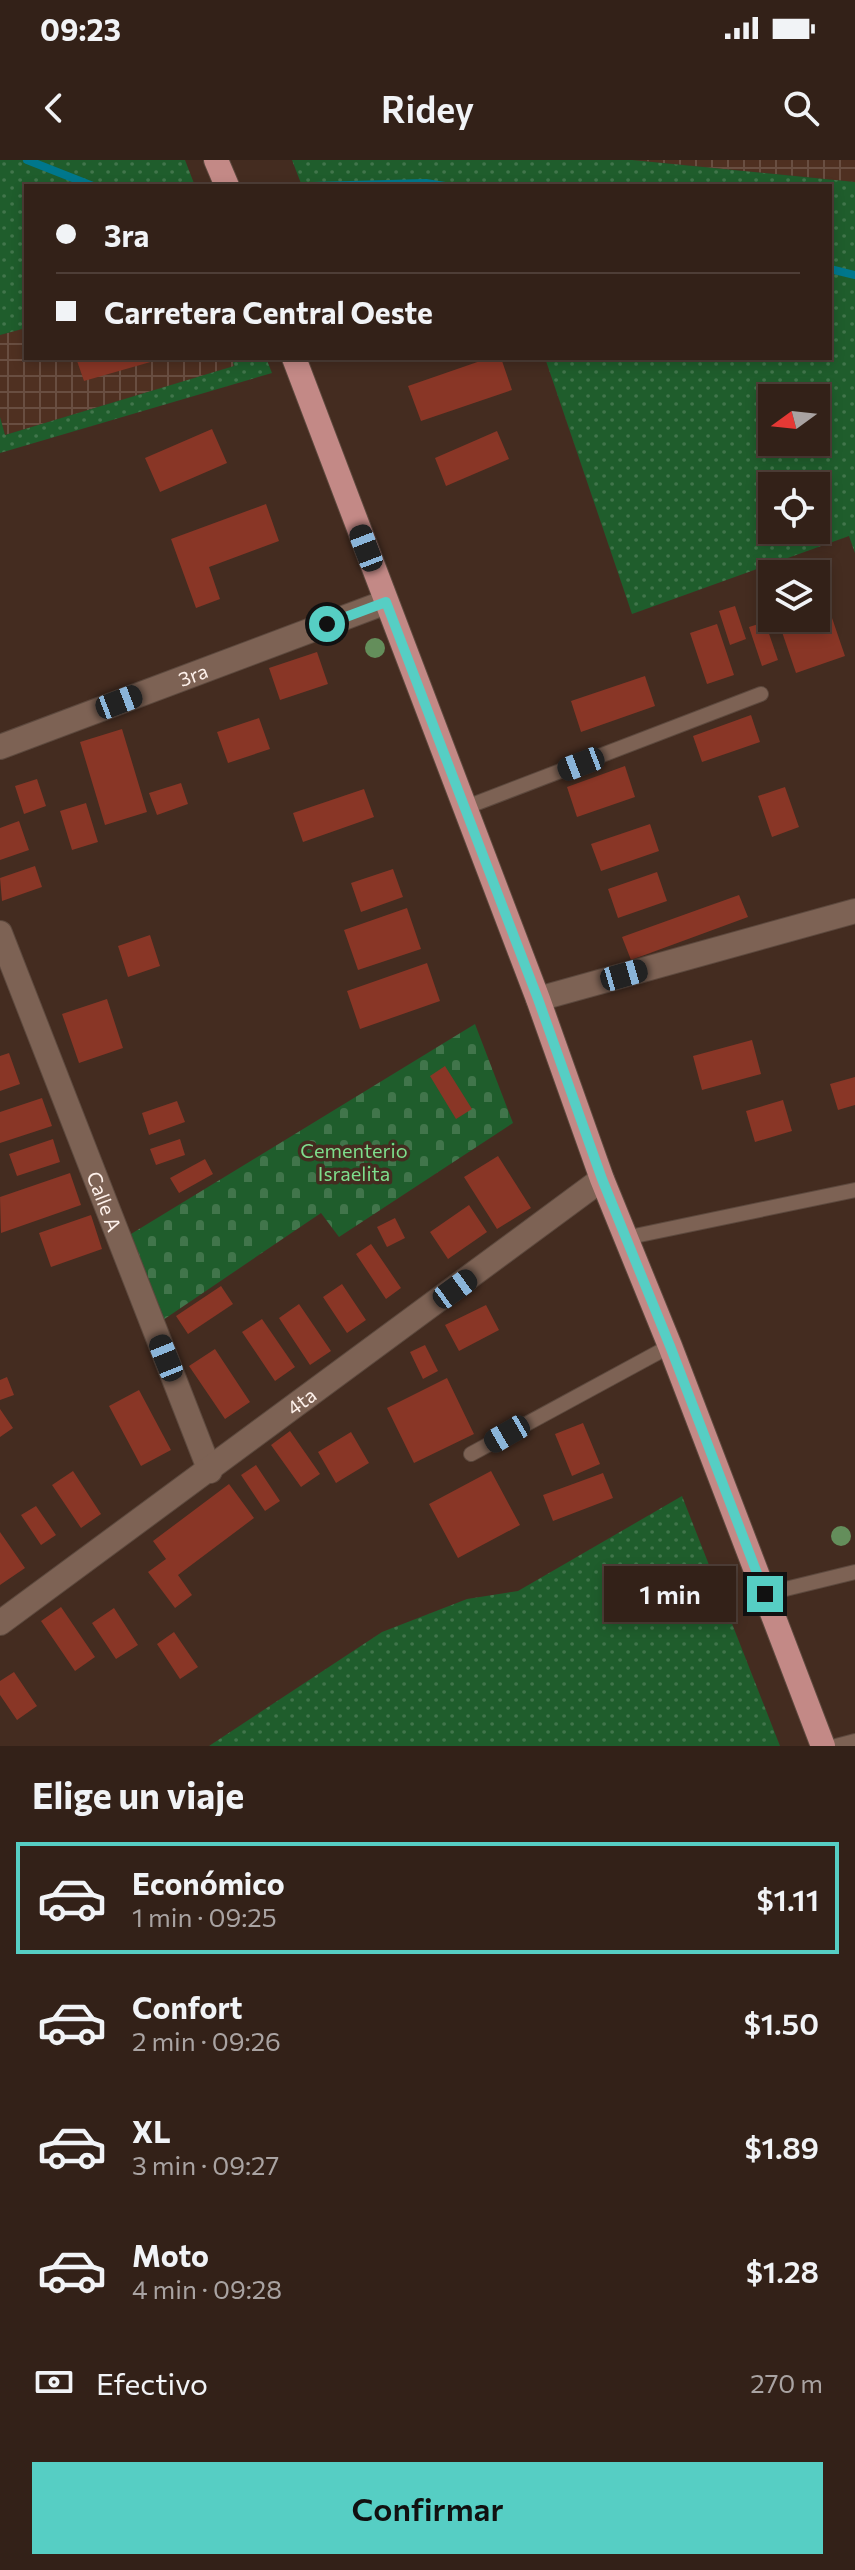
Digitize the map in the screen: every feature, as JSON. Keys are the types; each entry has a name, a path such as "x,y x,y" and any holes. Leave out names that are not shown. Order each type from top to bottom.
{"main road":[{"path":"295,360 538,999 602,1179 670,1346 823,1746"}],"street":[{"name":"3ra","path":"0,747 386,602"},
{"path":"538,999 855,911"},
{"name":"Calle A","path":"0,933 210,1471"},
{"name":"4ta","path":"0,1623 602,1179"}],"lane":[{"path":"464,808 761,694"},
{"path":"625,1238 855,1190"},
{"path":"471,1454 670,1346"},
{"path":"765,1594 855,1572"},
{"path":"836,1746 855,1741"}],"shaded area":[{"path":"632,160 855,160 855,182"},
{"path":"24,329 24,360 233,360 235,366 5,435 0,417 0,335"}],"green space":[{"path":"0,160 185,160 194,184 24,184 24,329 0,335"},
{"path":"292,160 632,160 855,182 855,553 849,536 830,543 830,472 758,472 758,544 827,544 782,560 758,560 758,569 632,614 546,360 832,360 832,184 301,184"},
{"path":"232,360 267,360 272,373 0,453 0,417 5,435 234,366"},
{"name":"Cementerio Israelita","path":"475,1024 513,1123 339,1237 321,1213 163,1320 126,1237"},
{"path":"682,1496 780,1746 209,1746 382,1632 467,1599 518,1591"}],"building":[{"path":"77,360 158,360 84,381"},
{"path":"483,360 502,360 512,390 421,421 408,386"},
{"path":"212,429 227,463 160,492 145,458"},
{"path":"497,431 509,459 446,486 435,458"},
{"path":"266,504 279,541 209,567 220,599 196,608 171,539"},
{"path":"735,606 746,639 730,645 719,611"},
{"path":"830,615 845,656 796,673 782,632 830,632"},
{"path":"717,624 734,675 707,684 690,633"},
{"path":"758,624 758,632 768,632 778,660 762,666 749,627"},
{"path":"317,652 328,684 280,700 269,668"},
{"path":"645,676 655,706 581,732 571,701"},
{"path":"751,715 760,742 702,762 693,736"},
{"path":"259,718 270,749 228,763 217,732"},
{"path":"122,729 147,812 105,825 80,742"},
{"path":"625,766 635,797 577,817 567,787"},
{"path":"37,779 46,806 24,814 15,786"},
{"path":"181,783 188,804 157,815 149,793"},
{"path":"785,787 799,827 772,837 758,796"},
{"path":"364,789 374,817 303,842 293,813"},
{"path":"86,803 98,842 72,850 60,811"},
{"path":"19,821 29,850 0,860 0,828"},
{"path":"650,824 659,851 601,871 591,844"},
{"path":"35,866 42,887 2,901 0,878"},
{"path":"393,869 403,897 361,912 351,883"},
{"path":"657,872 667,901 618,918 608,889"},
{"path":"739,895 748,917 631,960 622,937"},
{"path":"407,908 421,949 358,970 344,930"},
{"path":"150,935 160,966 128,977 118,946"},
{"path":"427,963 440,1001 360,1029 347,991"},
{"path":"107,999 123,1048 79,1063 62,1014"},
{"path":"752,1040 761,1074 702,1090 693,1056"},
{"path":"9,1053 20,1084 0,1091 0,1056"},
{"path":"445,1066 472,1109 456,1119 430,1076"},
{"path":"855,1077 855,1105 838,1110 830,1084"},
{"path":"42,1098 52,1126 0,1143 0,1112"},
{"path":"783,1100 792,1131 755,1142 746,1111"},
{"path":"177,1101 185,1122 149,1135 142,1113"},
{"path":"53,1139 60,1162 17,1176 9,1154"},
{"path":"180,1139 185,1155 156,1165 150,1149"},
{"path":"498,1156 531,1208 497,1229 464,1177"},
{"path":"205,1159 213,1174 179,1193 170,1178"},
{"path":"70,1173 81,1205 1,1233 0,1197"},
{"path":"469,1205 487,1232 448,1259 430,1232"},
{"path":"91,1215 102,1249 51,1267 39,1233"},
{"path":"395,1218 405,1238 387,1247 377,1227"},
{"path":"371,1244 401,1288 386,1299 356,1254"},
{"path":"342,1284 366,1320 347,1333 323,1297"},
{"path":"221,1286 233,1304 188,1334 176,1316"},
{"path":"299,1304 331,1351 310,1365 279,1318"},
{"path":"486,1305 499,1330 459,1351 445,1325"},
{"path":"262,1319 295,1367 275,1381 242,1332"},
{"path":"425,1345 438,1371 423,1379 410,1352"},
{"path":"215,1349 250,1402 225,1419 189,1366"},
{"path":"7,1377 14,1395 0,1400 0,1380"},
{"path":"447,1378 474,1434 414,1463 387,1408"},
{"path":"139,1390 171,1450 141,1466 109,1406"},
{"path":"0,1409 13,1428 0,1437"},
{"path":"583,1423 600,1464 572,1476 555,1434"},
{"path":"290,1431 320,1474 301,1487 271,1445"},
{"path":"351,1432 369,1463 336,1483 318,1452"},
{"path":"256,1465 280,1501 265,1511 241,1475"},
{"path":"73,1471 101,1514 81,1528 52,1485"},
{"path":"491,1471 520,1525 458,1558 429,1504"},
{"path":"603,1473 613,1498 553,1521 543,1495"},
{"path":"229,1484 254,1518 178,1575 192,1595 175,1608 148,1572 166,1559 153,1541"},
{"path":"36,1506 56,1535 41,1545 21,1515"},
{"path":"0,1532 25,1568 0,1585"},
{"path":"61,1607 95,1657 75,1671 41,1621"},
{"path":"114,1608 138,1645 116,1659 92,1623"},
{"path":"174,1632 198,1667 180,1679 157,1644"},
{"path":"14,1672 37,1706 17,1720 0,1695 0,1681"}],"waterway":[{"path":"27,160 88,184"},
{"path":"388,184 432,184"},
{"path":"832,269 855,275"}],"route":[{"path":"327,624 386,602 538,999 602,1179 765,1594"}]}
